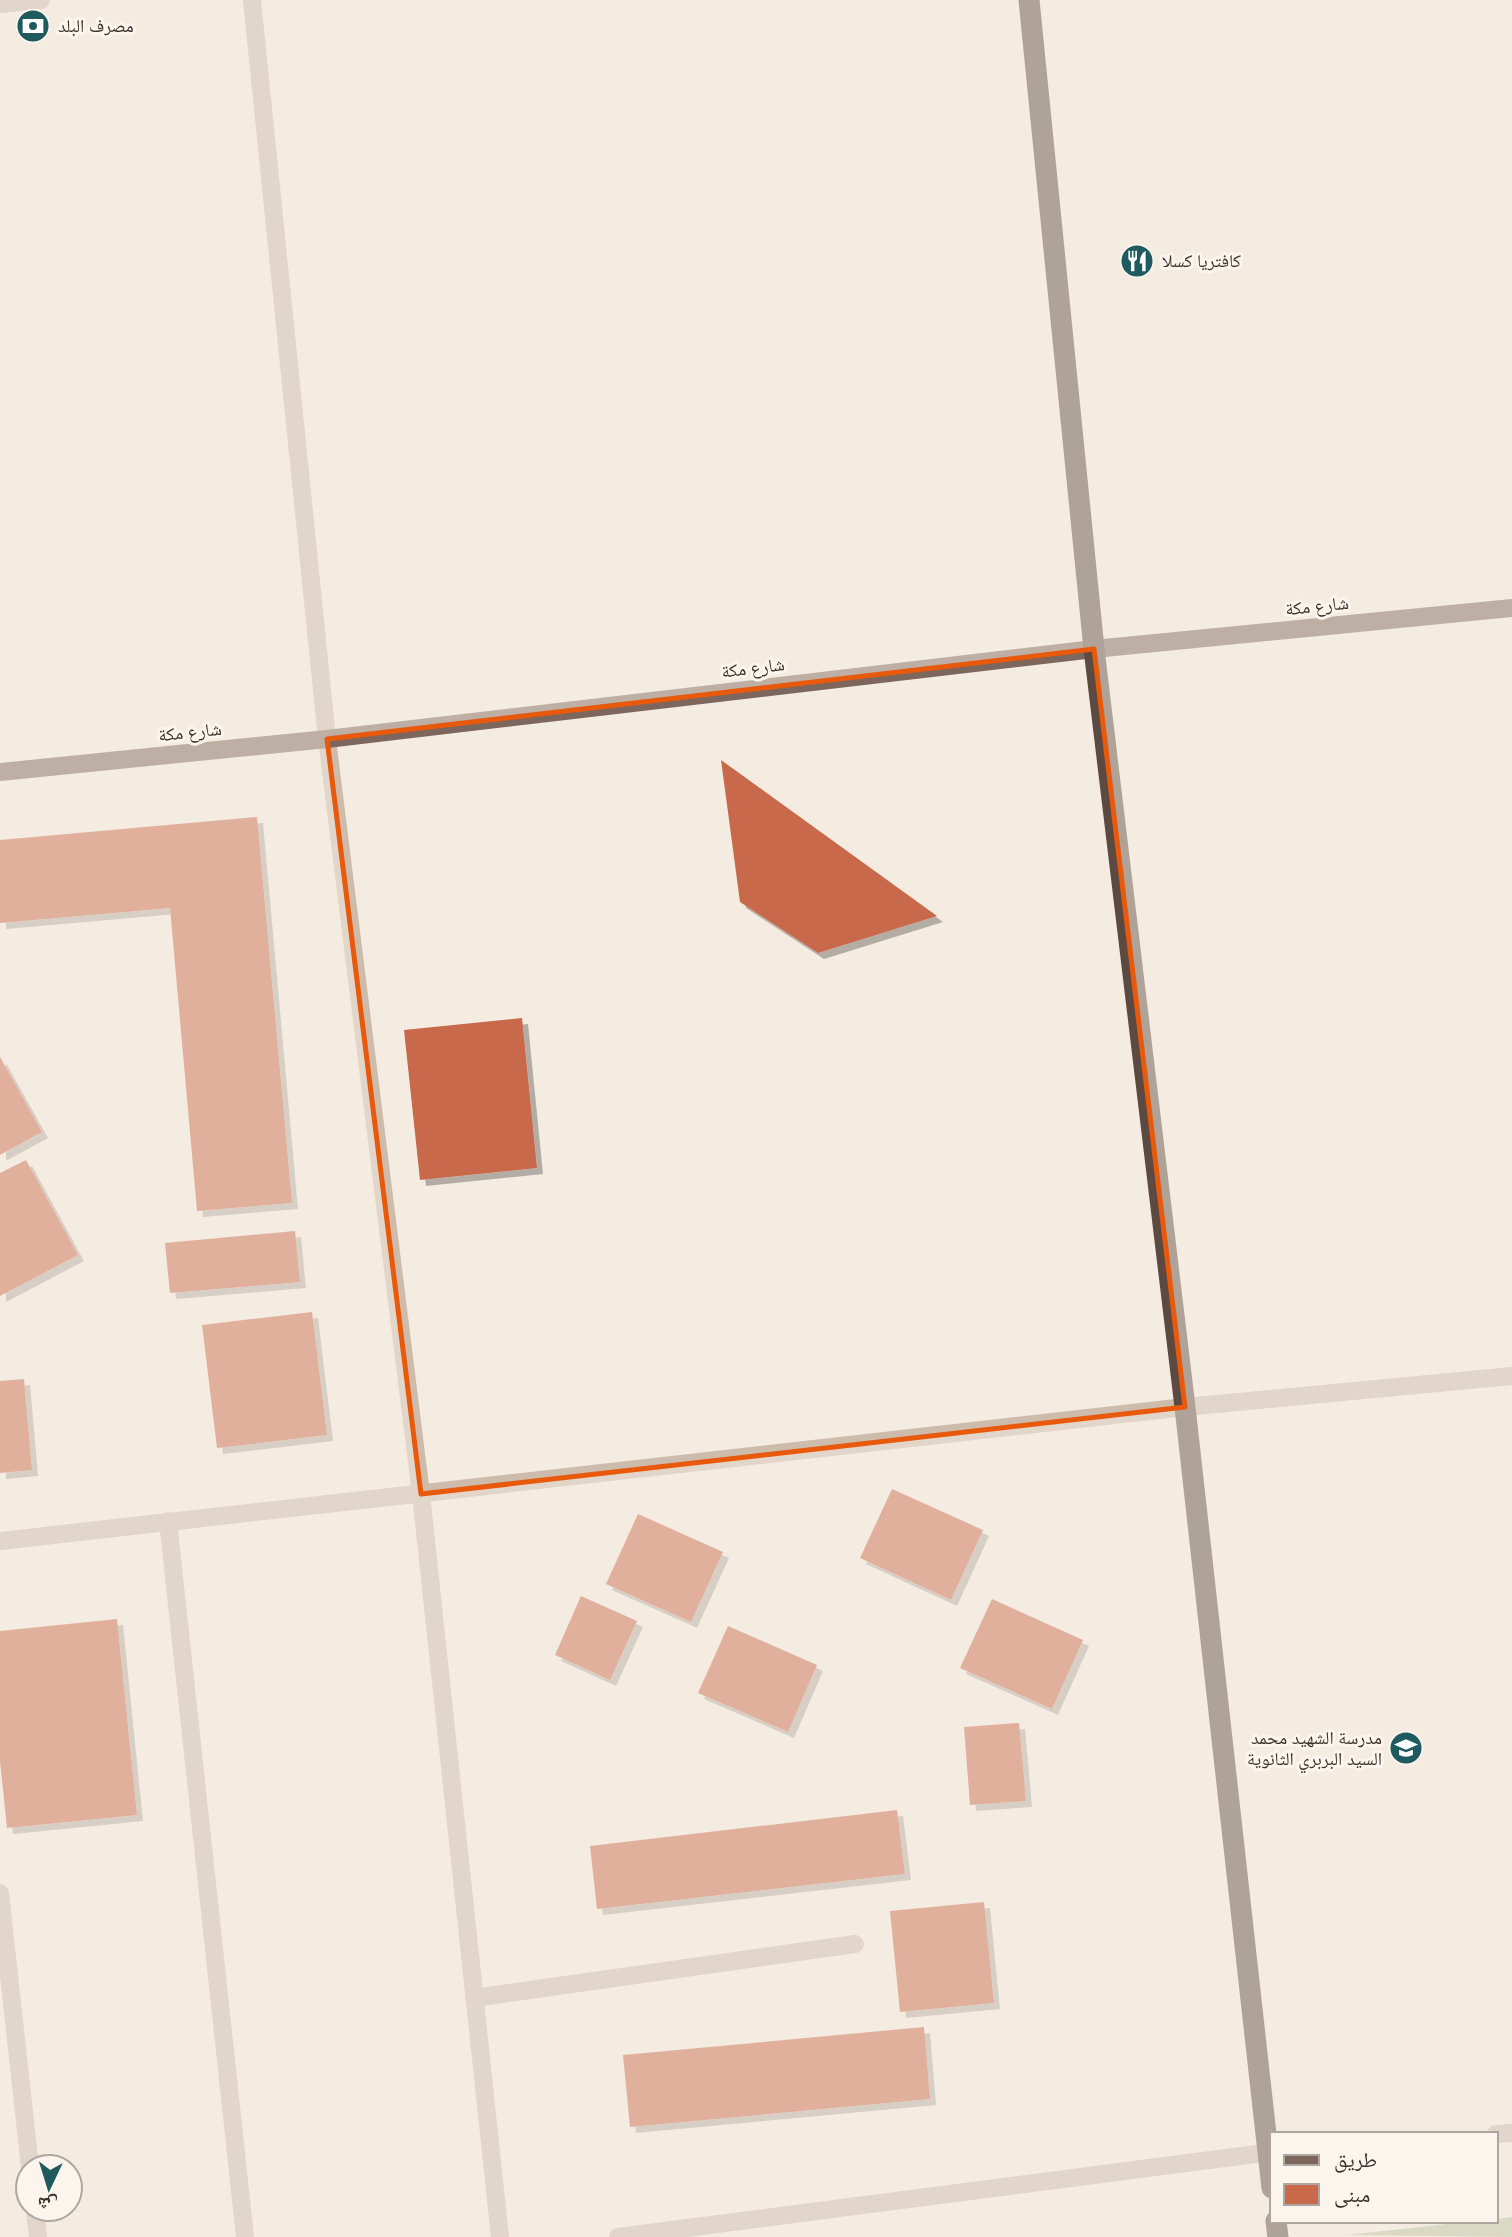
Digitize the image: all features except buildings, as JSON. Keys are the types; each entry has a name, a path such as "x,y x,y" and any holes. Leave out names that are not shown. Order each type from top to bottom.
{"highway":[{"path":"1029,0 1094,649 1185,1407 1270,2152"}],"main road":[{"name":"شارع مكة","path":"0,772 327,739 1094,649 1512,608"}],"street":[{"path":"0,4 41,0"},
{"path":"252,0 327,739 421,1494 500,2237"},
{"path":"0,1541 1185,1407 1512,1376"},
{"path":"168,1521 245,2237"},
{"path":"0,1893 28,2153"},
{"path":"474,1997 855,1944"},
{"path":"618,2237 1270,2152"}],"highlighted area":[{"path":"1094,649 1185,1407 421,1494 327,739"}],"green space":[{"path":"1512,2217 1512,2237 1347,2235 1456,2223 1498,2223 1498,2219"}],"place":[{"name":"مصرف البلد","path":"33,26"},
{"name":"كافتريا كسلا","path":"1137,261"},
{"name":"مدرسة الشهيد محمد السيد البربري الثانوية","path":"1406,1748"}]}
